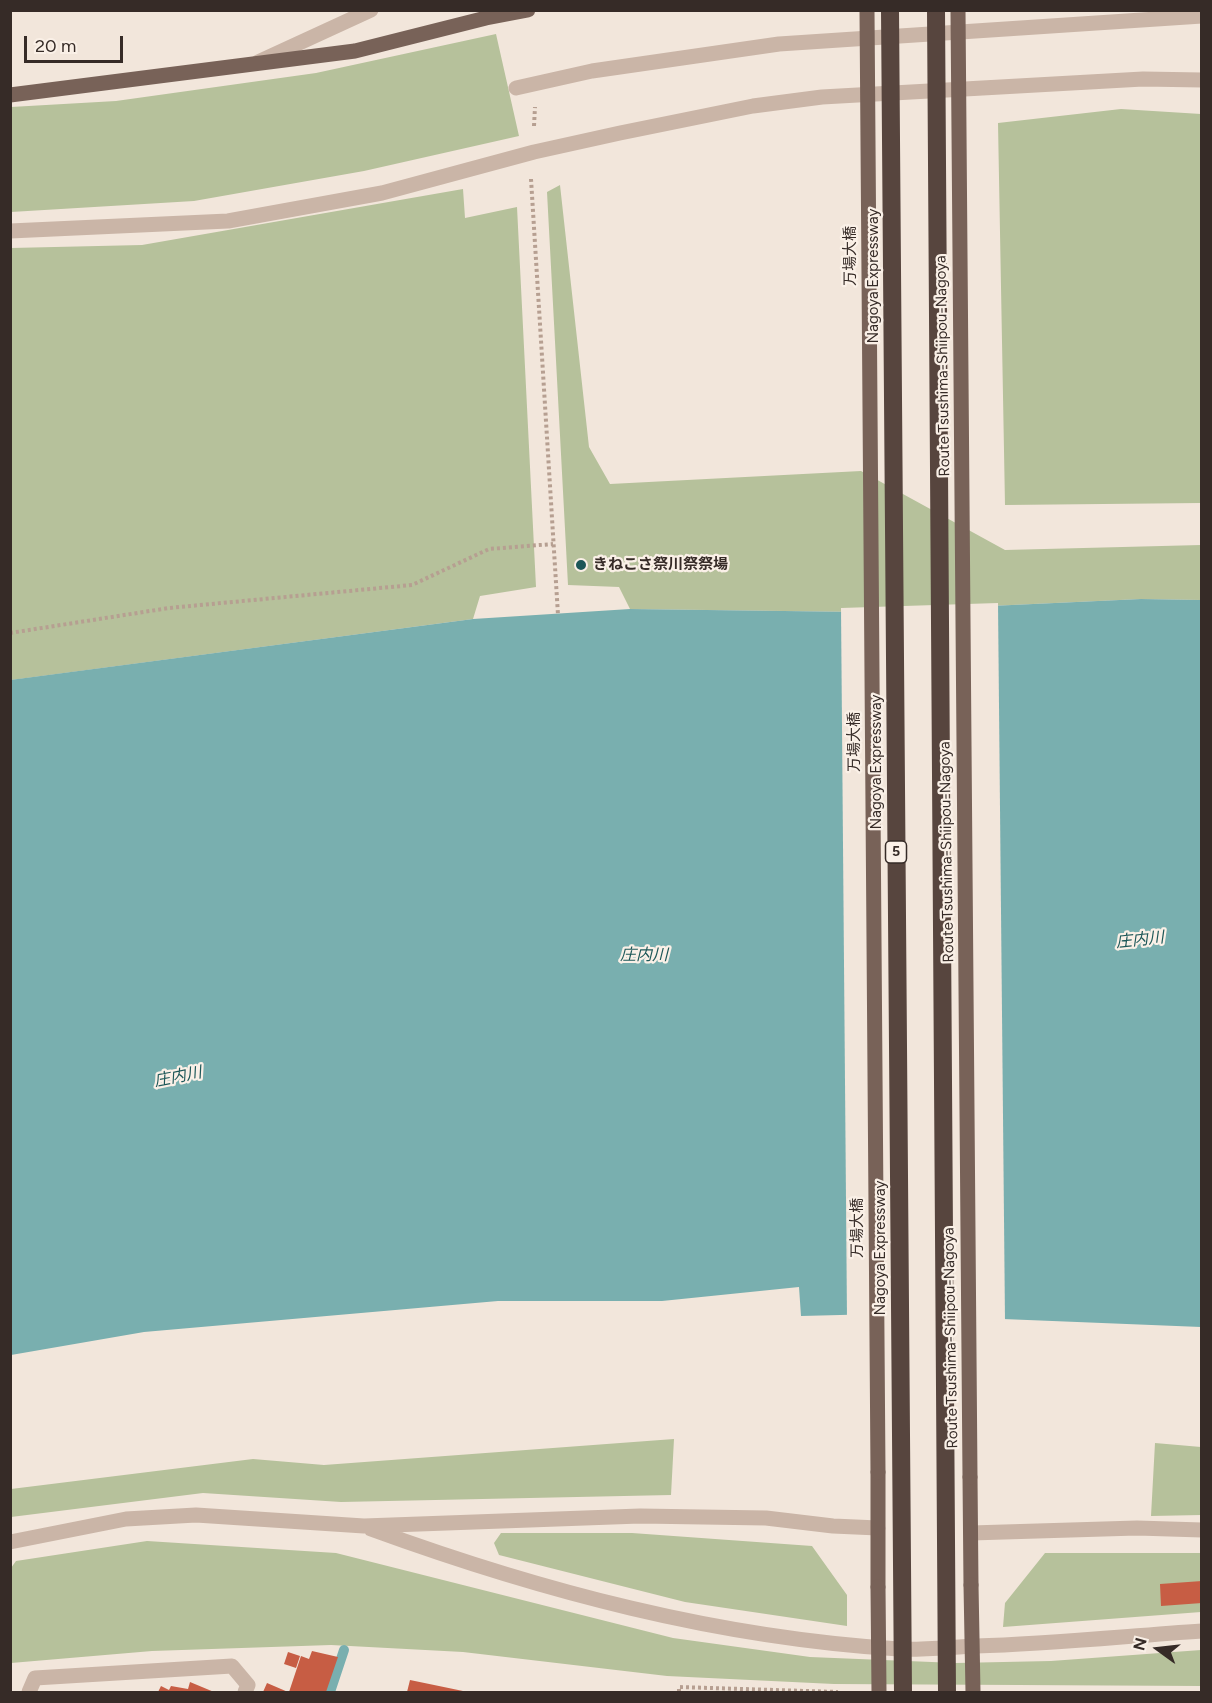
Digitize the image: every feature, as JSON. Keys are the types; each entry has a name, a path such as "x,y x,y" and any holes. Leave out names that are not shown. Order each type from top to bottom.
{"highway":[{"name":"Nagoya Expressway","path":"890,10 903,1692"},
{"path":"936,10 947,1692"}],"main road":[{"path":"10,95 355,51 486,18 528,10"},
{"name":"万場大橋","path":"867,10 878,1528"},
{"name":"Route Tsushima-Shiipou-Nagoya","path":"958,10 973,1692"},
{"path":"878,1528 879,1692"}],"street":[{"path":"250,65 371,10"},
{"path":"516,88 592,71 779,44 1202,16"},
{"path":"10,231 228,220 382,193 534,153 753,106 822,97 1143,79 1202,80"},
{"path":"10,1542 126,1519 196,1515 363,1526 640,1516 766,1518 833,1526 878,1528"},
{"path":"363,1526 470,1565 611,1604 712,1626 788,1636 900,1649 1042,1644 1202,1631"},
{"path":"971,1533 1137,1528 1202,1530"},
{"path":"29,1692 35,1678 232,1666 248,1685 245,1692"}],"path":[{"path":"536,83 534,153 531,172 558,615"},
{"path":"10,633 169,608 412,585 489,549 553,544"},
{"path":"679,1692 679,1687 838,1692"}],"green space":[{"path":"496,34 519,136 364,171 194,201 11,212 11,107 116,101 316,73"},
{"path":"1121,109 1201,114 1201,503 1005,505 998,123"},
{"path":"560,185 589,447 610,484 861,471 1005,550 1201,545 1201,600 1141,599 861,612 630,609 619,587 568,585 547,192"},
{"path":"463,189 465,218 517,207 536,587 480,596 473,619 11,680 11,248 142,245"},
{"path":"674,1439 671,1495 341,1502 203,1493 11,1517 11,1489 253,1459 324,1465"},
{"path":"1155,1443 1201,1447 1201,1515 1151,1516"},
{"path":"501,1533 632,1533 812,1546 847,1595 847,1626 685,1602 499,1555 494,1543"},
{"path":"147,1541 336,1553 673,1638 810,1657 956,1663 1051,1661 1201,1650 1202,1686 834,1684 667,1676 463,1652 331,1645 152,1651 11,1663 11,1568 16,1561"},
{"path":"1045,1553 1201,1553 1201,1612 1003,1627 1005,1603"}],"water":[{"name":"庄内川","path":"1141,599 1201,600 1201,1327 879,1314 801,1316 799,1287 662,1301 498,1301 144,1332 11,1355 10,680 473,619 630,609 861,612"}],"pier":[{"path":"998,603 1005,1322 847,1318 841,608"}],"building":[{"path":"1202,1581 1202,1603 1161,1606 1160,1584"},
{"path":"312,1651 338,1657 326,1692 289,1692 301,1656 309,1659"},
{"path":"288,1652 300,1656 296,1668 284,1664"},
{"path":"410,1680 463,1691 463,1692 407,1692"},
{"path":"190,1682 214,1692 158,1692 161,1686 169,1690 171,1686 188,1689"},
{"path":"267,1683 288,1692 263,1692"}],"waterway":[{"path":"330,1692 344,1650"}],"place":[{"name":"きねこさ祭川祭祭場","path":"581,565"}]}
